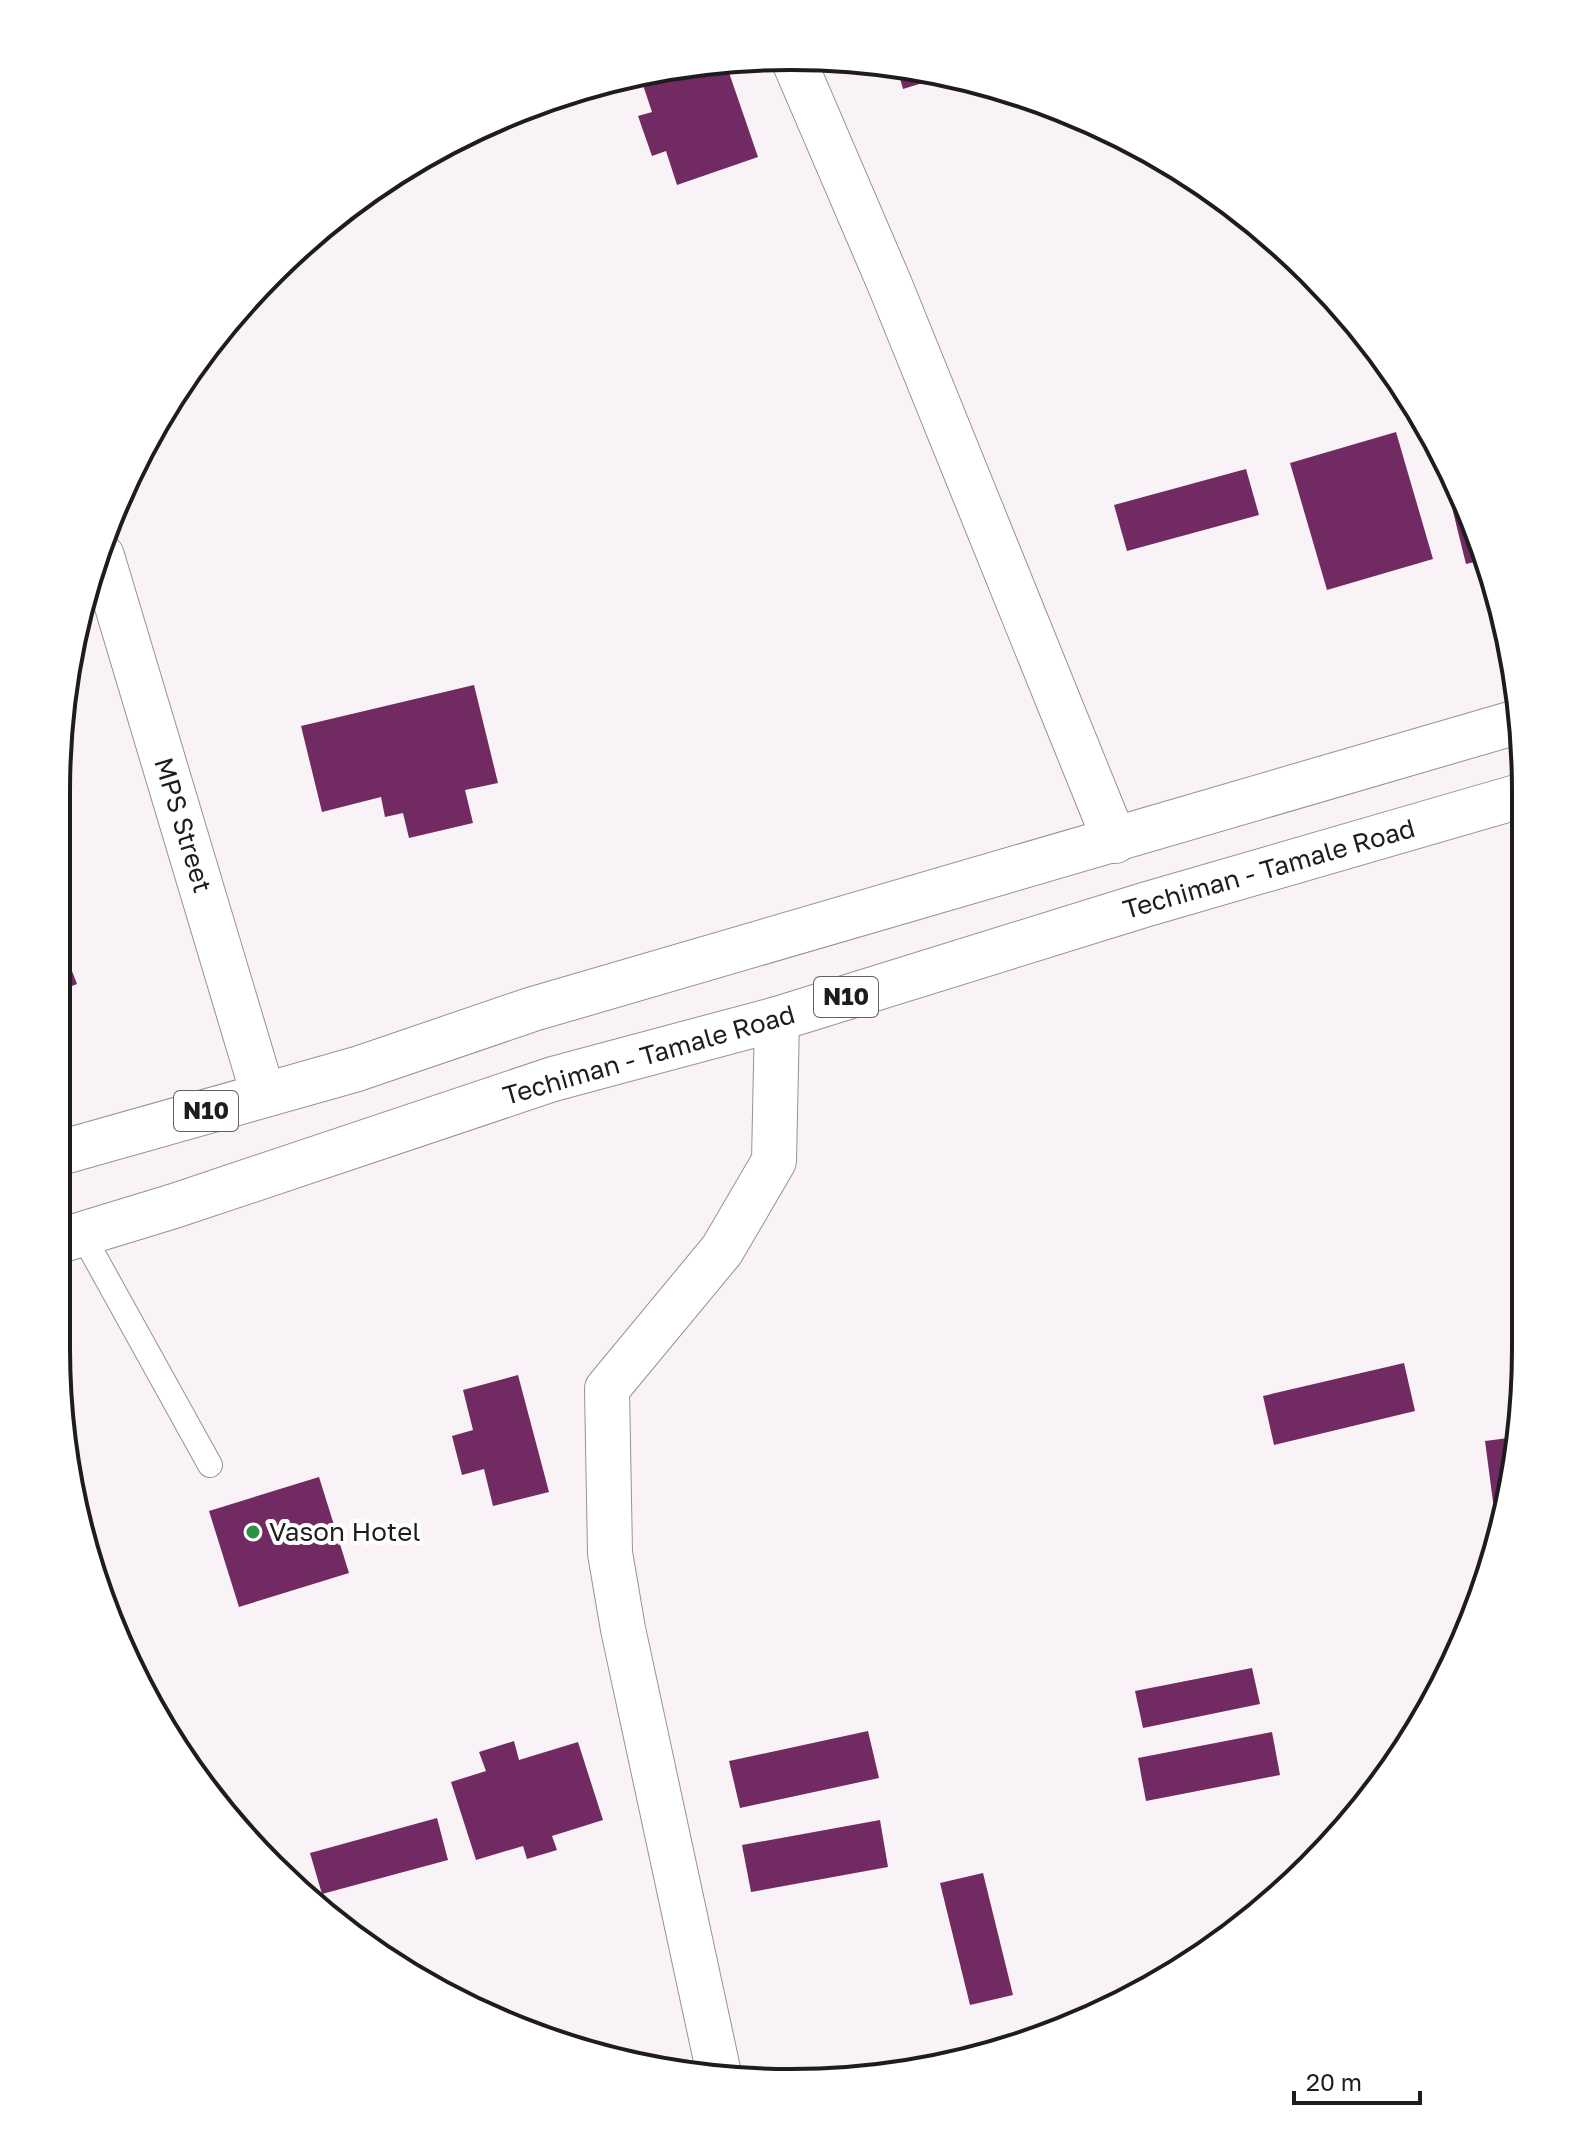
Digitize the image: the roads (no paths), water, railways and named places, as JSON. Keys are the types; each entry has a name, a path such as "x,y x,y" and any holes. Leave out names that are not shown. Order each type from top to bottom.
{"main road":[{"path":"798,70 890,285 1115,841"},
{"name":"MPS Street","path":"105,568 263,1094"},
{"name":"N10","path":"70,1150 357,1069 533,1009 1508,724"},
{"name":"Techiman - Tamale Road","path":"70,1238 553,1079 777,1019 1144,905 1512,798"},
{"path":"717,2065 623,1629 610,1553 607,1389 722,1250 774,1161 777,1019"}],"lane":[{"path":"70,1240 210,1465"}],"place":[{"name":"Vason Hotel","path":"253,1532"}]}
